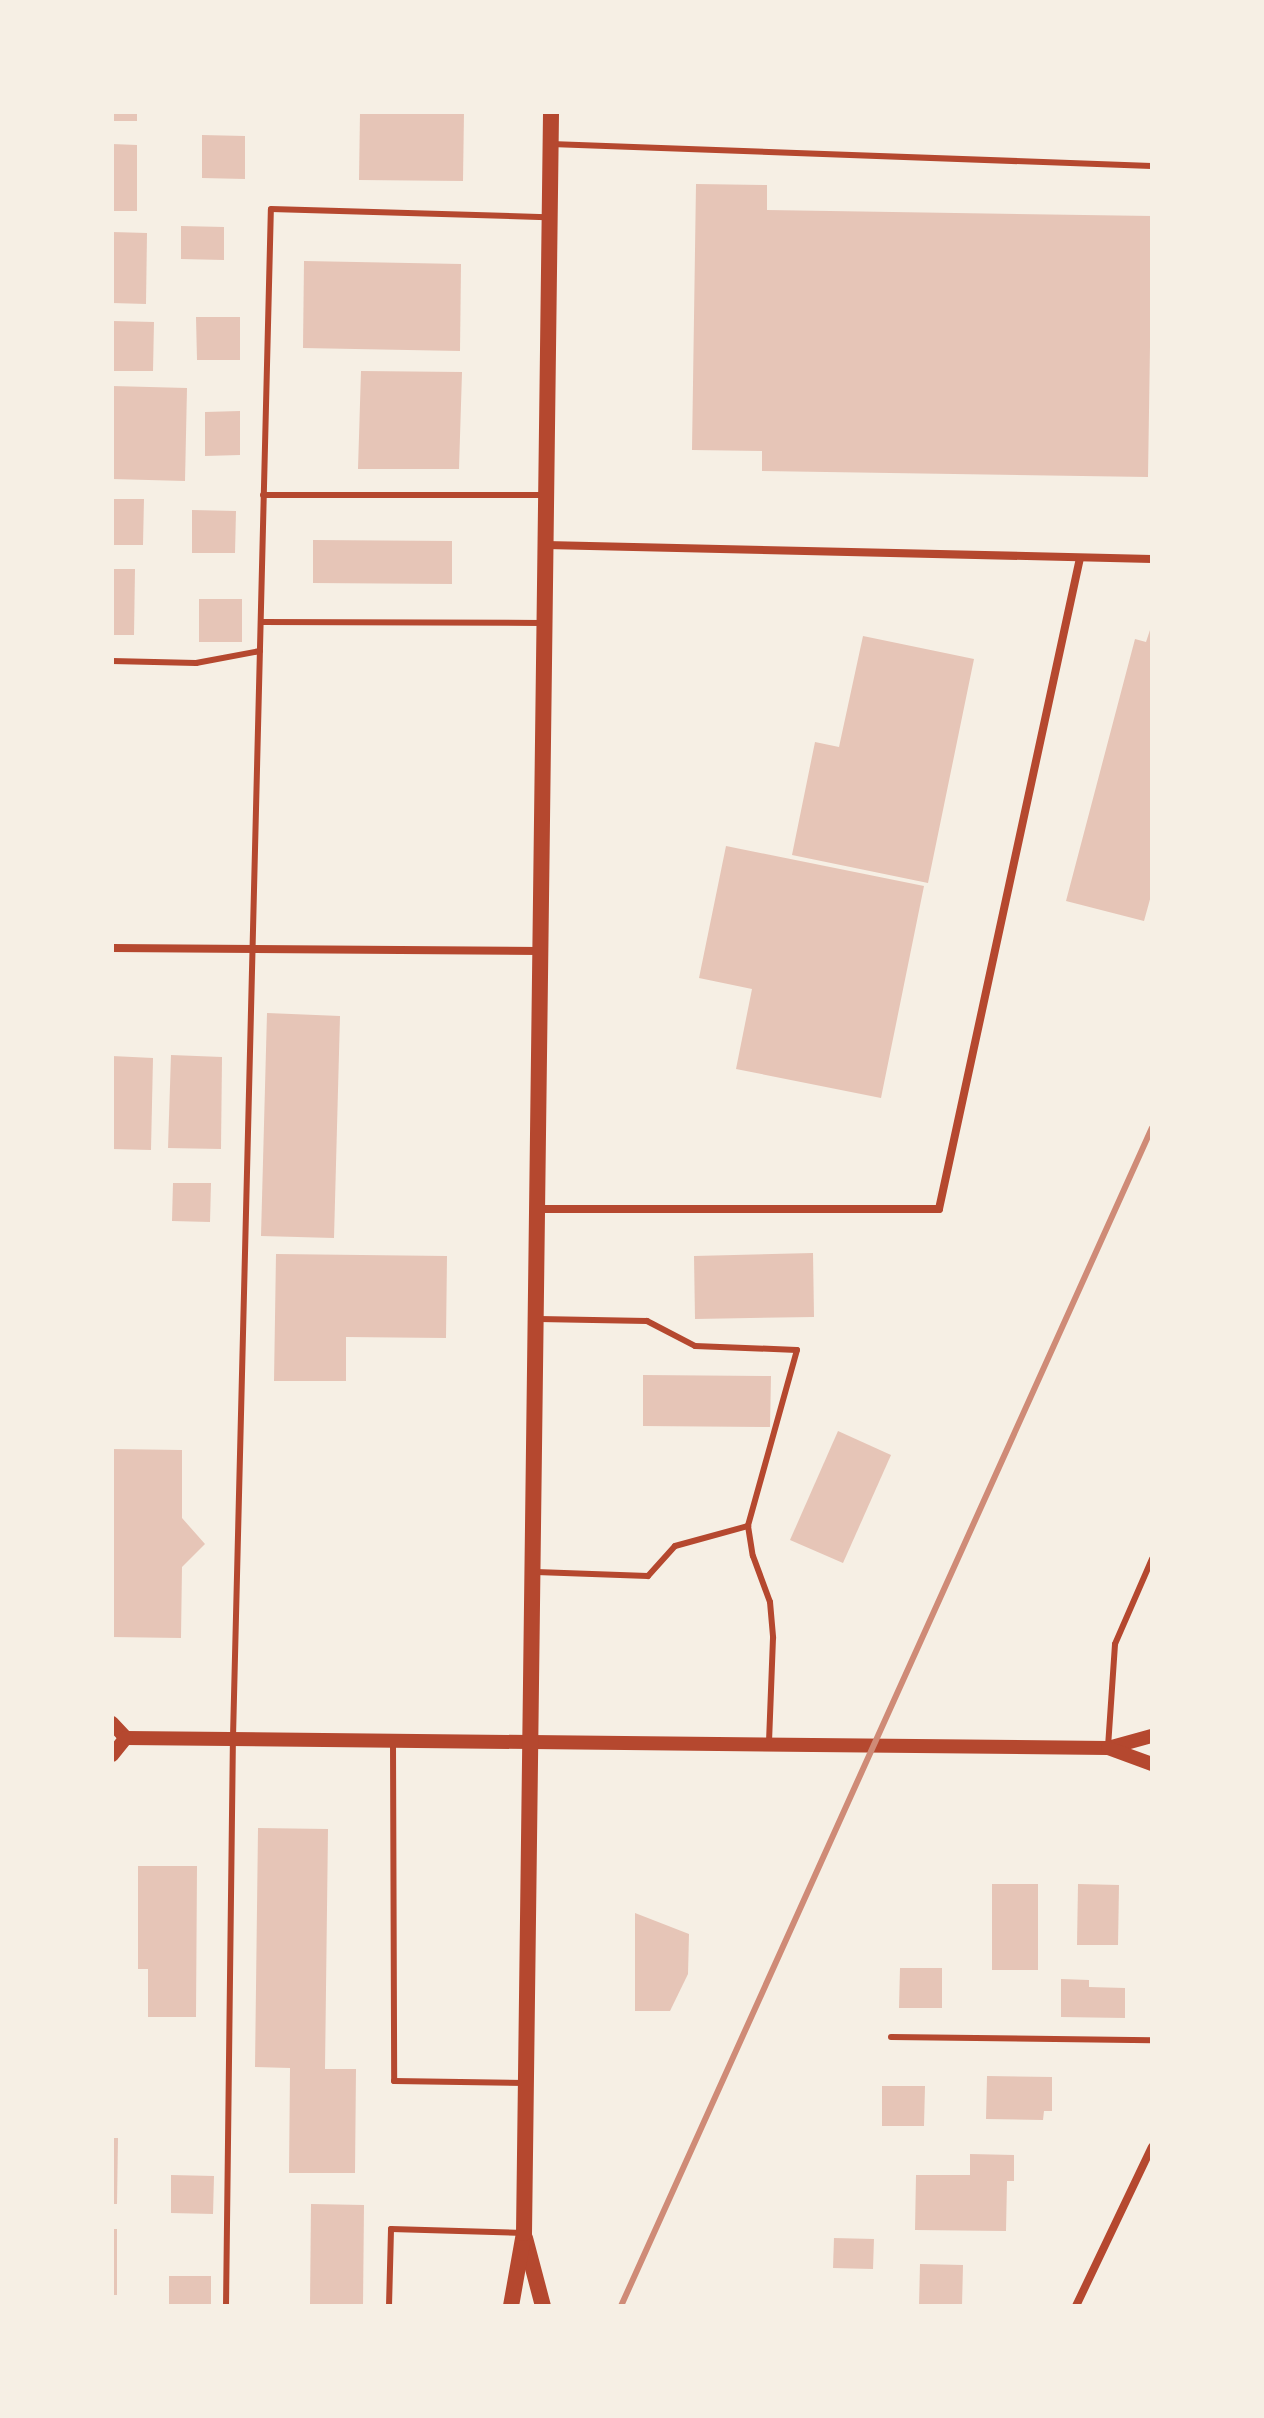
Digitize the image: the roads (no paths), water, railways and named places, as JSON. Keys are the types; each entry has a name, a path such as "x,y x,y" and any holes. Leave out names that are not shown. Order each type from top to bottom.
{"main road":[{"path":"511,2306 524,2233 551,112"},
{"path":"524,2233 543,2306"}],"street":[{"path":"546,545 1152,559"},
{"path":"537,1209 939,1209 1080,558"},
{"path":"112,948 540,951"},
{"path":"112,1723 126,1738 1108,1748 1152,1736"},
{"path":"112,1755 126,1738"},
{"path":"1108,1748 1152,1764"},
{"path":"1076,2306 1152,2147"}],"lane":[{"path":"551,144 1152,166"},
{"path":"226,2306 233,1737 271,209 550,217"},
{"path":"263,495 546,495"},
{"path":"262,622 545,623"},
{"path":"112,661 196,663 260,651"},
{"path":"535,1319 647,1321 695,1346 797,1350 748,1526 753,1556 770,1602 773,1638 769,1744"},
{"path":"532,1571 648,1576 675,1546 748,1526"},
{"path":"1108,1748 1115,1644 1152,1559"},
{"path":"393,1739 394,2081 526,2083"},
{"path":"891,2037 1152,2040"},
{"path":"389,2306 391,2229 524,2233"}],"railway":[{"path":"621,2306 1152,1128"}]}
